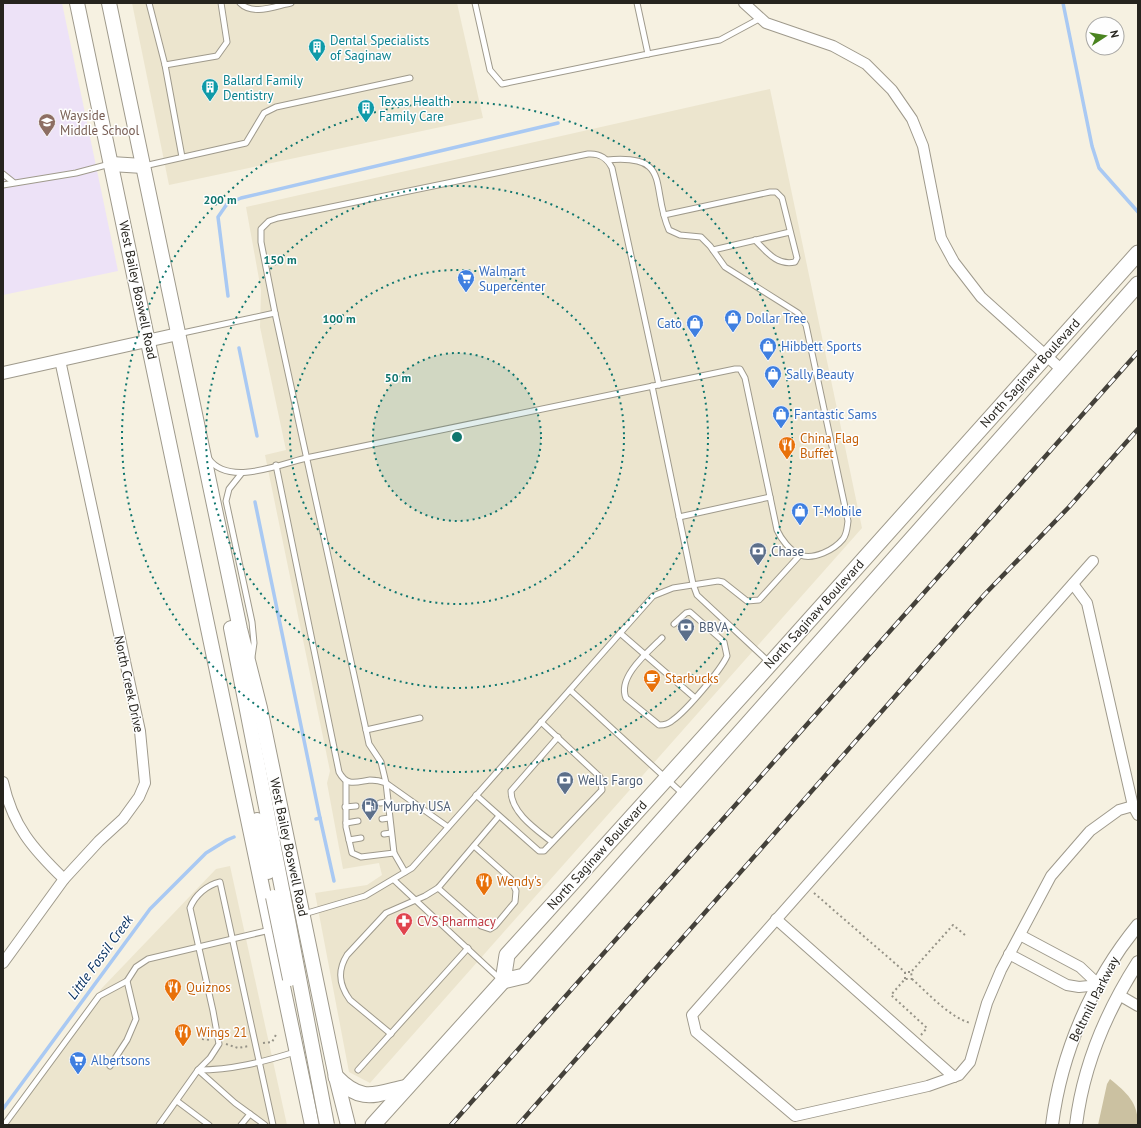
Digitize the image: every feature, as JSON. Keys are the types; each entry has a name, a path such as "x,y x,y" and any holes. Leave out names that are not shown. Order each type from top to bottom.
{"main road":[{"name":"West Bailey Boswell Road","path":"77,3 312,1125"},
{"name":"West Bailey Boswell Road","path":"109,3 201,448 240,629 260,708 336,1077 348,1125"},
{"path":"111,164 143,166"},
{"name":"North Saginaw Boulevard","path":"1138,252 771,663 507,955 503,981 524,976 1138,284"},
{"name":"West Bailey Boswell Road","path":"227,570 229,622 319,1125"},
{"name":"West Bailey Boswell Road","path":"198,577 215,625 278,896 327,1125"},
{"path":"373,1125 503,981"},
{"path":"308,1104 336,1077 348,1090 364,1095 407,1087"}],"street":[{"path":"744,3 759,19 766,23 833,46 866,64 892,90 912,119 923,146 942,238 954,262 981,297 1062,370"},
{"path":"3,373 178,334"},
{"name":"North Creek Drive","path":"3,962 64,879 99,841 123,819 139,797 145,783 140,731 60,360"},
{"path":"1093,561 692,1015 696,1032 795,1116 928,1086 959,1076 970,1062 980,1026 998,977 1051,876 1090,831 1119,810 1133,806"},
{"path":"1073,584 1087,603 1133,806 1138,815"},
{"path":"3,782 6,795 19,827 36,852 64,879"},
{"path":"776,919 954,1077"},
{"name":"Beltmill Parkway","path":"1052,1125 1057,1094 1071,1045 1115,955 1138,925"},
{"path":"1020,935 1080,966 1099,985 1138,1006"},
{"path":"1009,954 1067,985 1079,987 1099,985"},
{"name":"Beltmill Parkway","path":"1076,1125 1081,1093 1093,1052 1105,1021 1138,962"}],"lane":[{"path":"149,3 165,65 182,157"},
{"path":"165,65 217,56 228,42 221,3"},
{"path":"240,3 245,8 255,10 291,3"},
{"path":"475,3 490,70 502,84 720,40 759,19"},
{"path":"637,3 648,54"},
{"path":"143,166 246,143 264,114 276,107 410,78"},
{"path":"406,872 394,853 386,783 381,762 369,744 275,313 261,242 261,229 269,221 588,154 600,154 607,160 612,168 659,385"},
{"path":"201,448 212,463 220,468 241,474 306,458 740,369 746,378 777,530 781,539 800,555 809,556 827,551 842,539 847,531 848,521 806,325 798,313 725,267 713,250 701,237 680,235 669,230 656,180 650,166 638,160 607,160"},
{"path":"3,185 13,182 69,174 111,164"},
{"path":"3,174 13,182"},
{"path":"664,215 770,192 776,192 782,198 797,258 795,262 784,263 776,260 755,240"},
{"path":"713,250 790,232"},
{"path":"178,334 275,313"},
{"path":"652,386 692,584 701,600 771,663"},
{"path":"276,465 339,772 346,781 351,783 377,780 386,783 448,826"},
{"path":"241,474 229,489 226,501 252,622 254,643 250,667"},
{"path":"679,517 770,497"},
{"path":"303,914 365,896 412,868 653,596 663,591 692,584 718,581 723,582 747,601 759,600 763,598 800,555"},
{"path":"662,638 626,678 623,692 626,698 659,725 664,725 674,720 695,698 725,661 727,656 724,642 690,612 686,613 674,624"},
{"path":"620,634 646,654 695,698"},
{"path":"570,690 684,795"},
{"path":"366,730 420,718"},
{"path":"476,796 539,851 544,851 602,790 600,777 541,722"},
{"path":"552,842 529,823 514,806 511,792 558,737"},
{"path":"346,781 346,823 352,853 361,857 394,853"},
{"path":"380,803 387,802"},
{"path":"345,808 356,806"},
{"path":"391,1034 350,1000 341,984 340,967 347,955 386,913 425,896 438,888 499,816"},
{"path":"382,819 389,818"},
{"path":"346,823 358,821"},
{"path":"384,834 391,833"},
{"path":"349,840 361,838"},
{"path":"438,888 482,926 490,929 495,926 515,902 516,891 510,879 474,846"},
{"path":"394,880 503,981"},
{"path":"159,1125 198,1070 210,1058 218,1042 200,948 190,908 193,899 211,884 220,882 254,1045 273,1125"},
{"path":"4,1125 99,996 127,981 136,967 148,959 200,948 270,930"},
{"path":"358,1070 468,948"},
{"path":"110,1066 127,1040 136,1019 127,981"},
{"path":"198,1070 217,1070 259,1064 296,1052"},
{"path":"198,1070 265,1125"},
{"path":"177,1101 209,1125"},
{"path":"241,1125 250,1114"}],"path":[{"path":"806,886 905,972 911,972 953,925 965,935"},
{"path":"905,972 905,979"},
{"path":"911,972 912,978 961,1020 980,1026"},
{"path":"912,978 905,979 891,995 927,1028 915,1042"},
{"path":"202,1039 238,1048 272,1042 275,1038 275,1034 277,1033"}],"shaded area":[{"name":"Wayside Middle School","path":"3,3 62,3 118,271 3,295"},
{"path":"132,3 457,3 483,118 169,185"},
{"path":"770,89 862,528 370,1083 349,1072 315,893 367,885 382,875 379,863 343,869 327,783 330,771 265,455 286,450 260,327 261,290 246,207"},
{"path":"230,866 287,1125 3,1125 3,1121 102,988 216,869"},
{"path":"1110,1079 1122,1089 1134,1104 1138,1125 1098,1125 1107,1084"}],"waterway":[{"path":"1063,3 1092,146 1099,168 1138,212"},
{"path":"228,296 218,217 227,204 241,198 558,123"},
{"path":"239,348 257,436"},
{"path":"255,502 320,818 316,819"},
{"path":"320,818 334,881"},
{"name":"Little Fossil Creek","path":"3,1109 150,909 206,853 234,837"}],"railway":[{"path":"451,1125 1138,352"},
{"path":"518,1125 985,594 1069,507 1138,429"}],"place":[{"name":"Dental Specialists of Saginaw","path":"317,62"},
{"name":"Ballard Family Dentistry","path":"210,102"},
{"name":"Texas Health Family Care","path":"366,123"},
{"name":"Wayside Middle School","path":"47,137"},
{"name":"Walmart Supercenter","path":"466,293"},
{"name":"Dollar Tree","path":"733,333"},
{"name":"Cato","path":"695,338"},
{"name":"Hibbett Sports","path":"768,361"},
{"name":"Sally Beauty","path":"773,389"},
{"name":"Fantastic Sams","path":"781,429"},
{"name":"China Flag Buffet","path":"787,460"},
{"name":"T-Mobile","path":"800,526"},
{"name":"Chase","path":"758,566"},
{"name":"BBVA","path":"686,642"},
{"name":"Starbucks","path":"652,693"},
{"name":"Wells Fargo","path":"565,795"},
{"name":"Murphy USA","path":"370,821"},
{"name":"Wendy's","path":"484,896"},
{"name":"CVS Pharmacy","path":"404,936"},
{"name":"Quiznos","path":"173,1002"},
{"name":"Wings 21","path":"183,1047"},
{"name":"Albertsons","path":"78,1075"}]}
